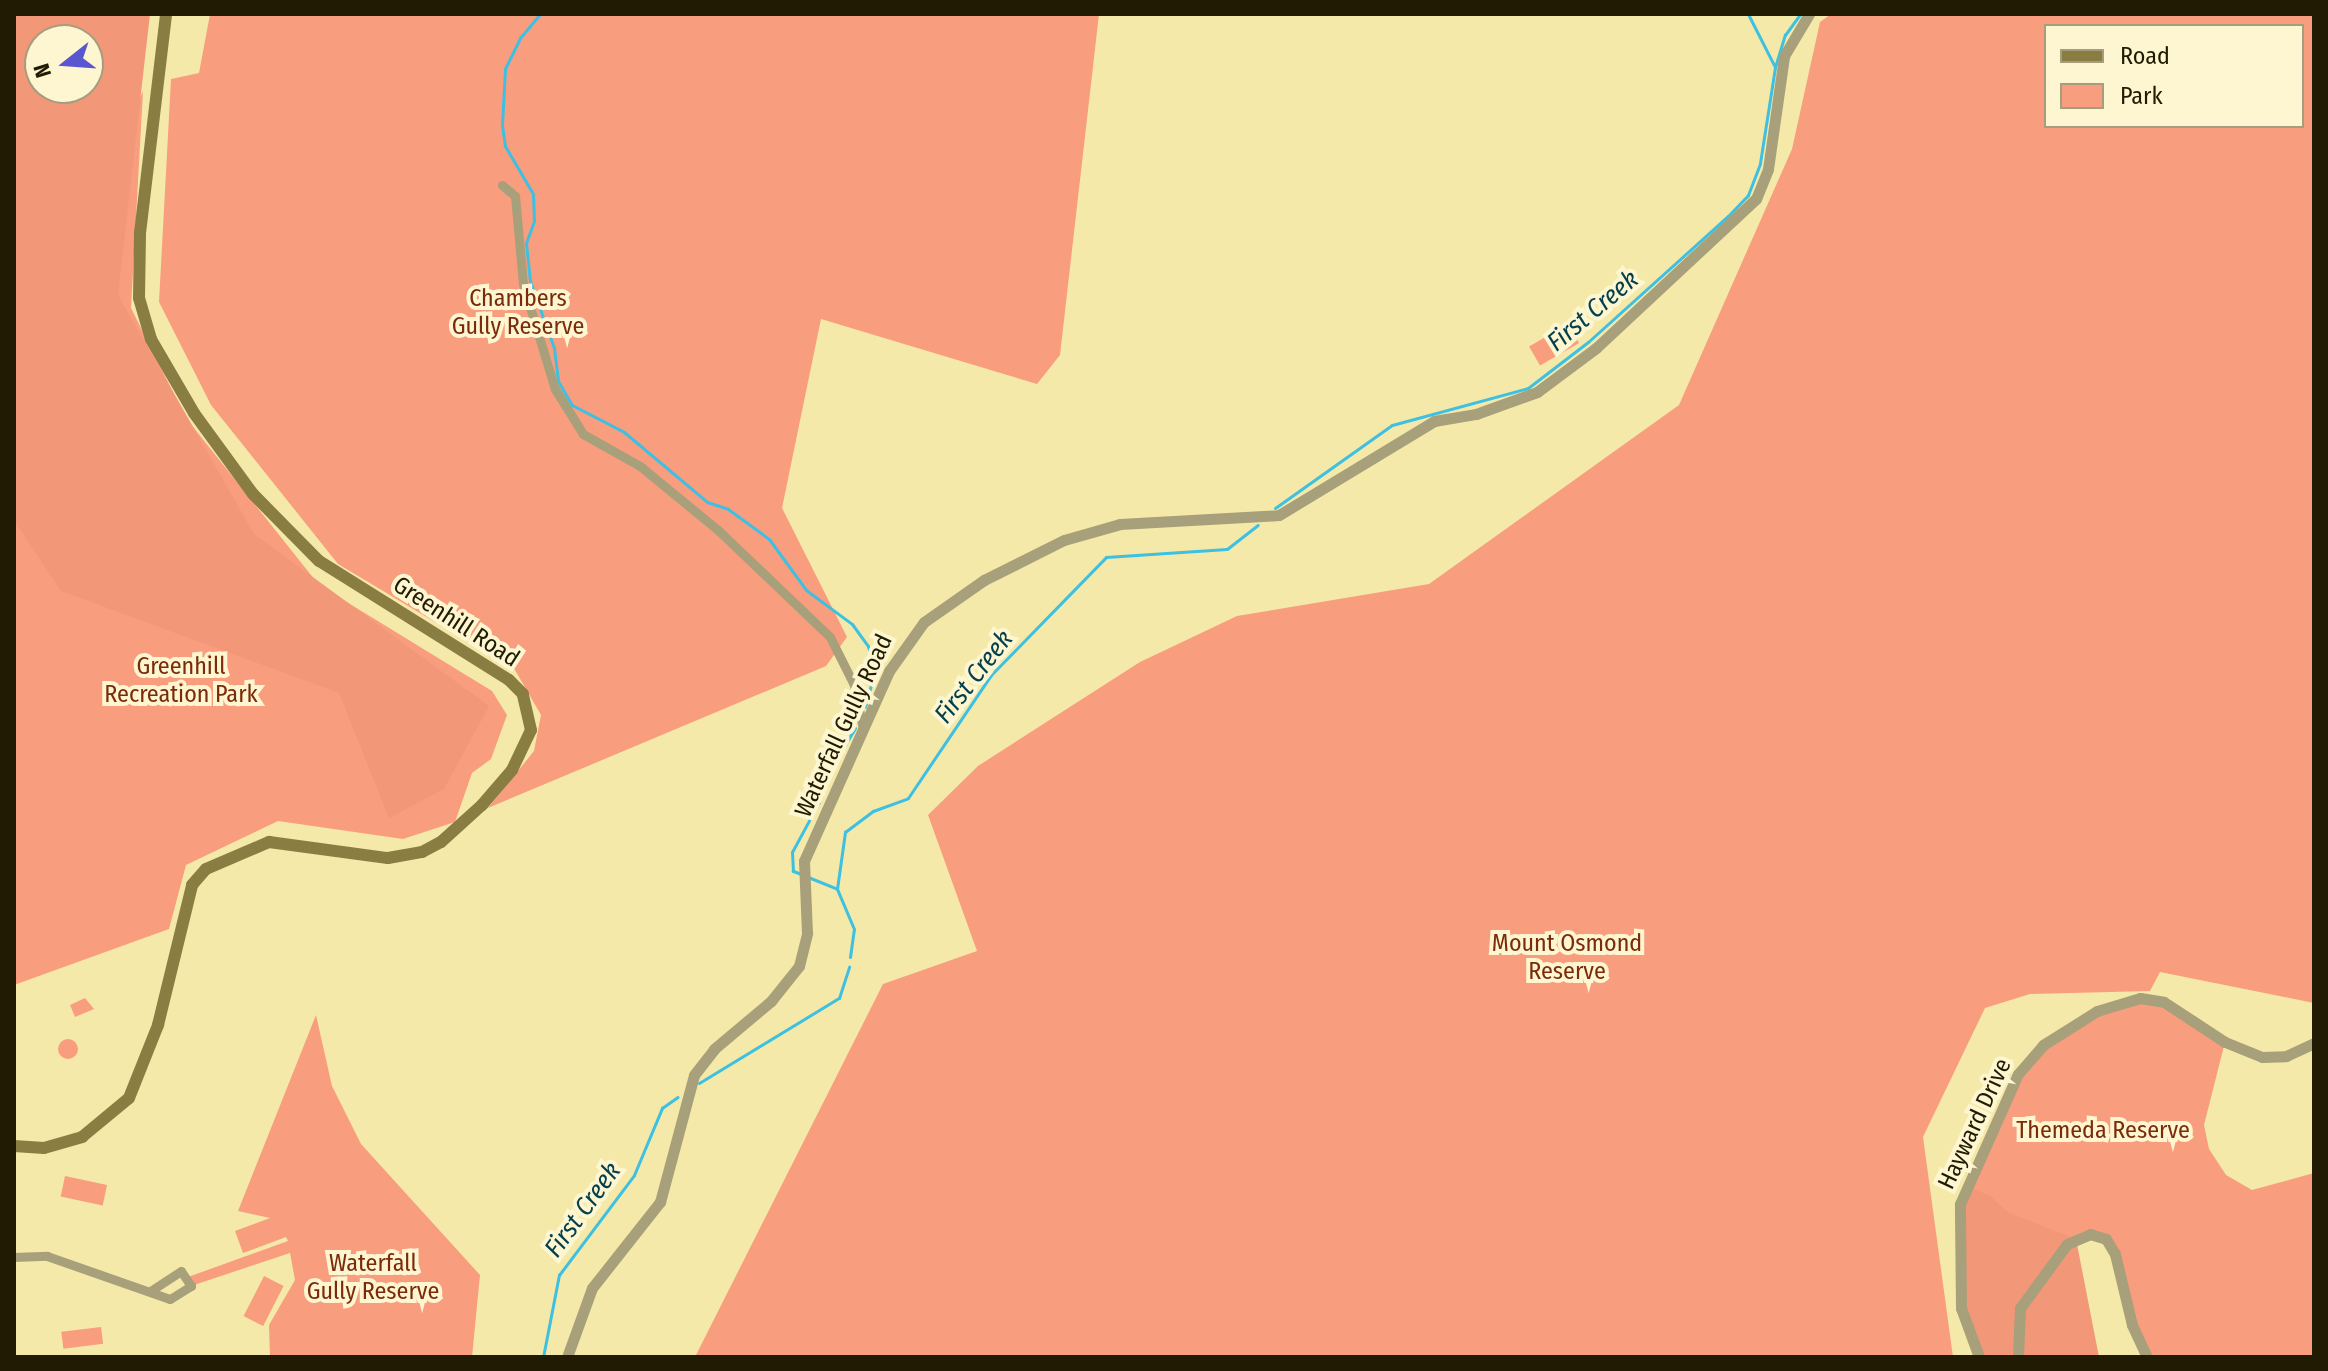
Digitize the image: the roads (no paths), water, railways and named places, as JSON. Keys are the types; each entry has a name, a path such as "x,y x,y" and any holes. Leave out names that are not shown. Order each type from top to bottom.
{"main road":[{"name":"Greenhill Road","path":"14,1146 44,1148 82,1137 129,1098 158,1025 192,885 206,869 269,842 388,858 422,852 441,842 482,805 512,770 531,730 523,694 509,680 319,561 253,494 194,413 151,339 139,298 140,233 166,14"}],"street":[{"name":"Waterfall Gully Road","path":"567,1357 592,1288 660,1202 694,1075 714,1049 779,993 799,966 807,933 802,882 804,869 889,671 924,622 1017,561 1120,524 1279,515 1392,442 1434,421 1520,401 1596,348 1756,199 1768,169 1784,56 1809,14"},
{"path":"502,185 515,196 523,284 555,389 583,434 640,466 718,530 830,637 854,685 864,730"},
{"name":"Hayward Drive","path":"1979,1357 1961,1308 1957,1226 1966,1186 2018,1074 2050,1040 2097,1011 2140,998 2164,1002 2225,1042 2262,1057 2286,1056 2314,1043"},
{"path":"2018,1357 2020,1308 2067,1244 2090,1234 2106,1239 2115,1254 2132,1325 2147,1357"},
{"path":"14,1257 47,1256 150,1291"}],"waterway":[{"path":"540,14 520,38 505,69 502,125 505,146 533,194 534,221 526,243 530,281 554,348 558,381 572,405 624,432 707,502 728,509 769,539 806,590 852,624 868,646 875,670 865,707"},
{"path":"1748,14 1775,67"},
{"name":"First Creek","path":"1275,508 1392,425 1528,388 1588,342 1728,216 1748,195 1760,163 1775,67 1785,35 1800,14"},
{"name":"First Creek","path":"850,957 854,929 837,889 845,832 873,811 908,798 991,675 1106,557 1227,549 1258,525"},
{"path":"801,874 793,871 792,852 819,802 822,783 855,728"},
{"path":"808,877 837,889"},
{"name":"First Creek","path":"699,1083 839,998 849,967"},
{"name":"First Creek","path":"543,1357 559,1275 634,1175 662,1108 678,1097"}],"park label":[{"name":"Chambers Gully Reserve","path":"518,313"},
{"name":"Greenhill Recreation Park","path":"181,681"},
{"name":"Mount Osmond Reserve","path":"1567,958"},
{"name":"Themeda Reserve","path":"2103,1131"},
{"name":"Waterfall Gully Reserve","path":"373,1278"}]}
